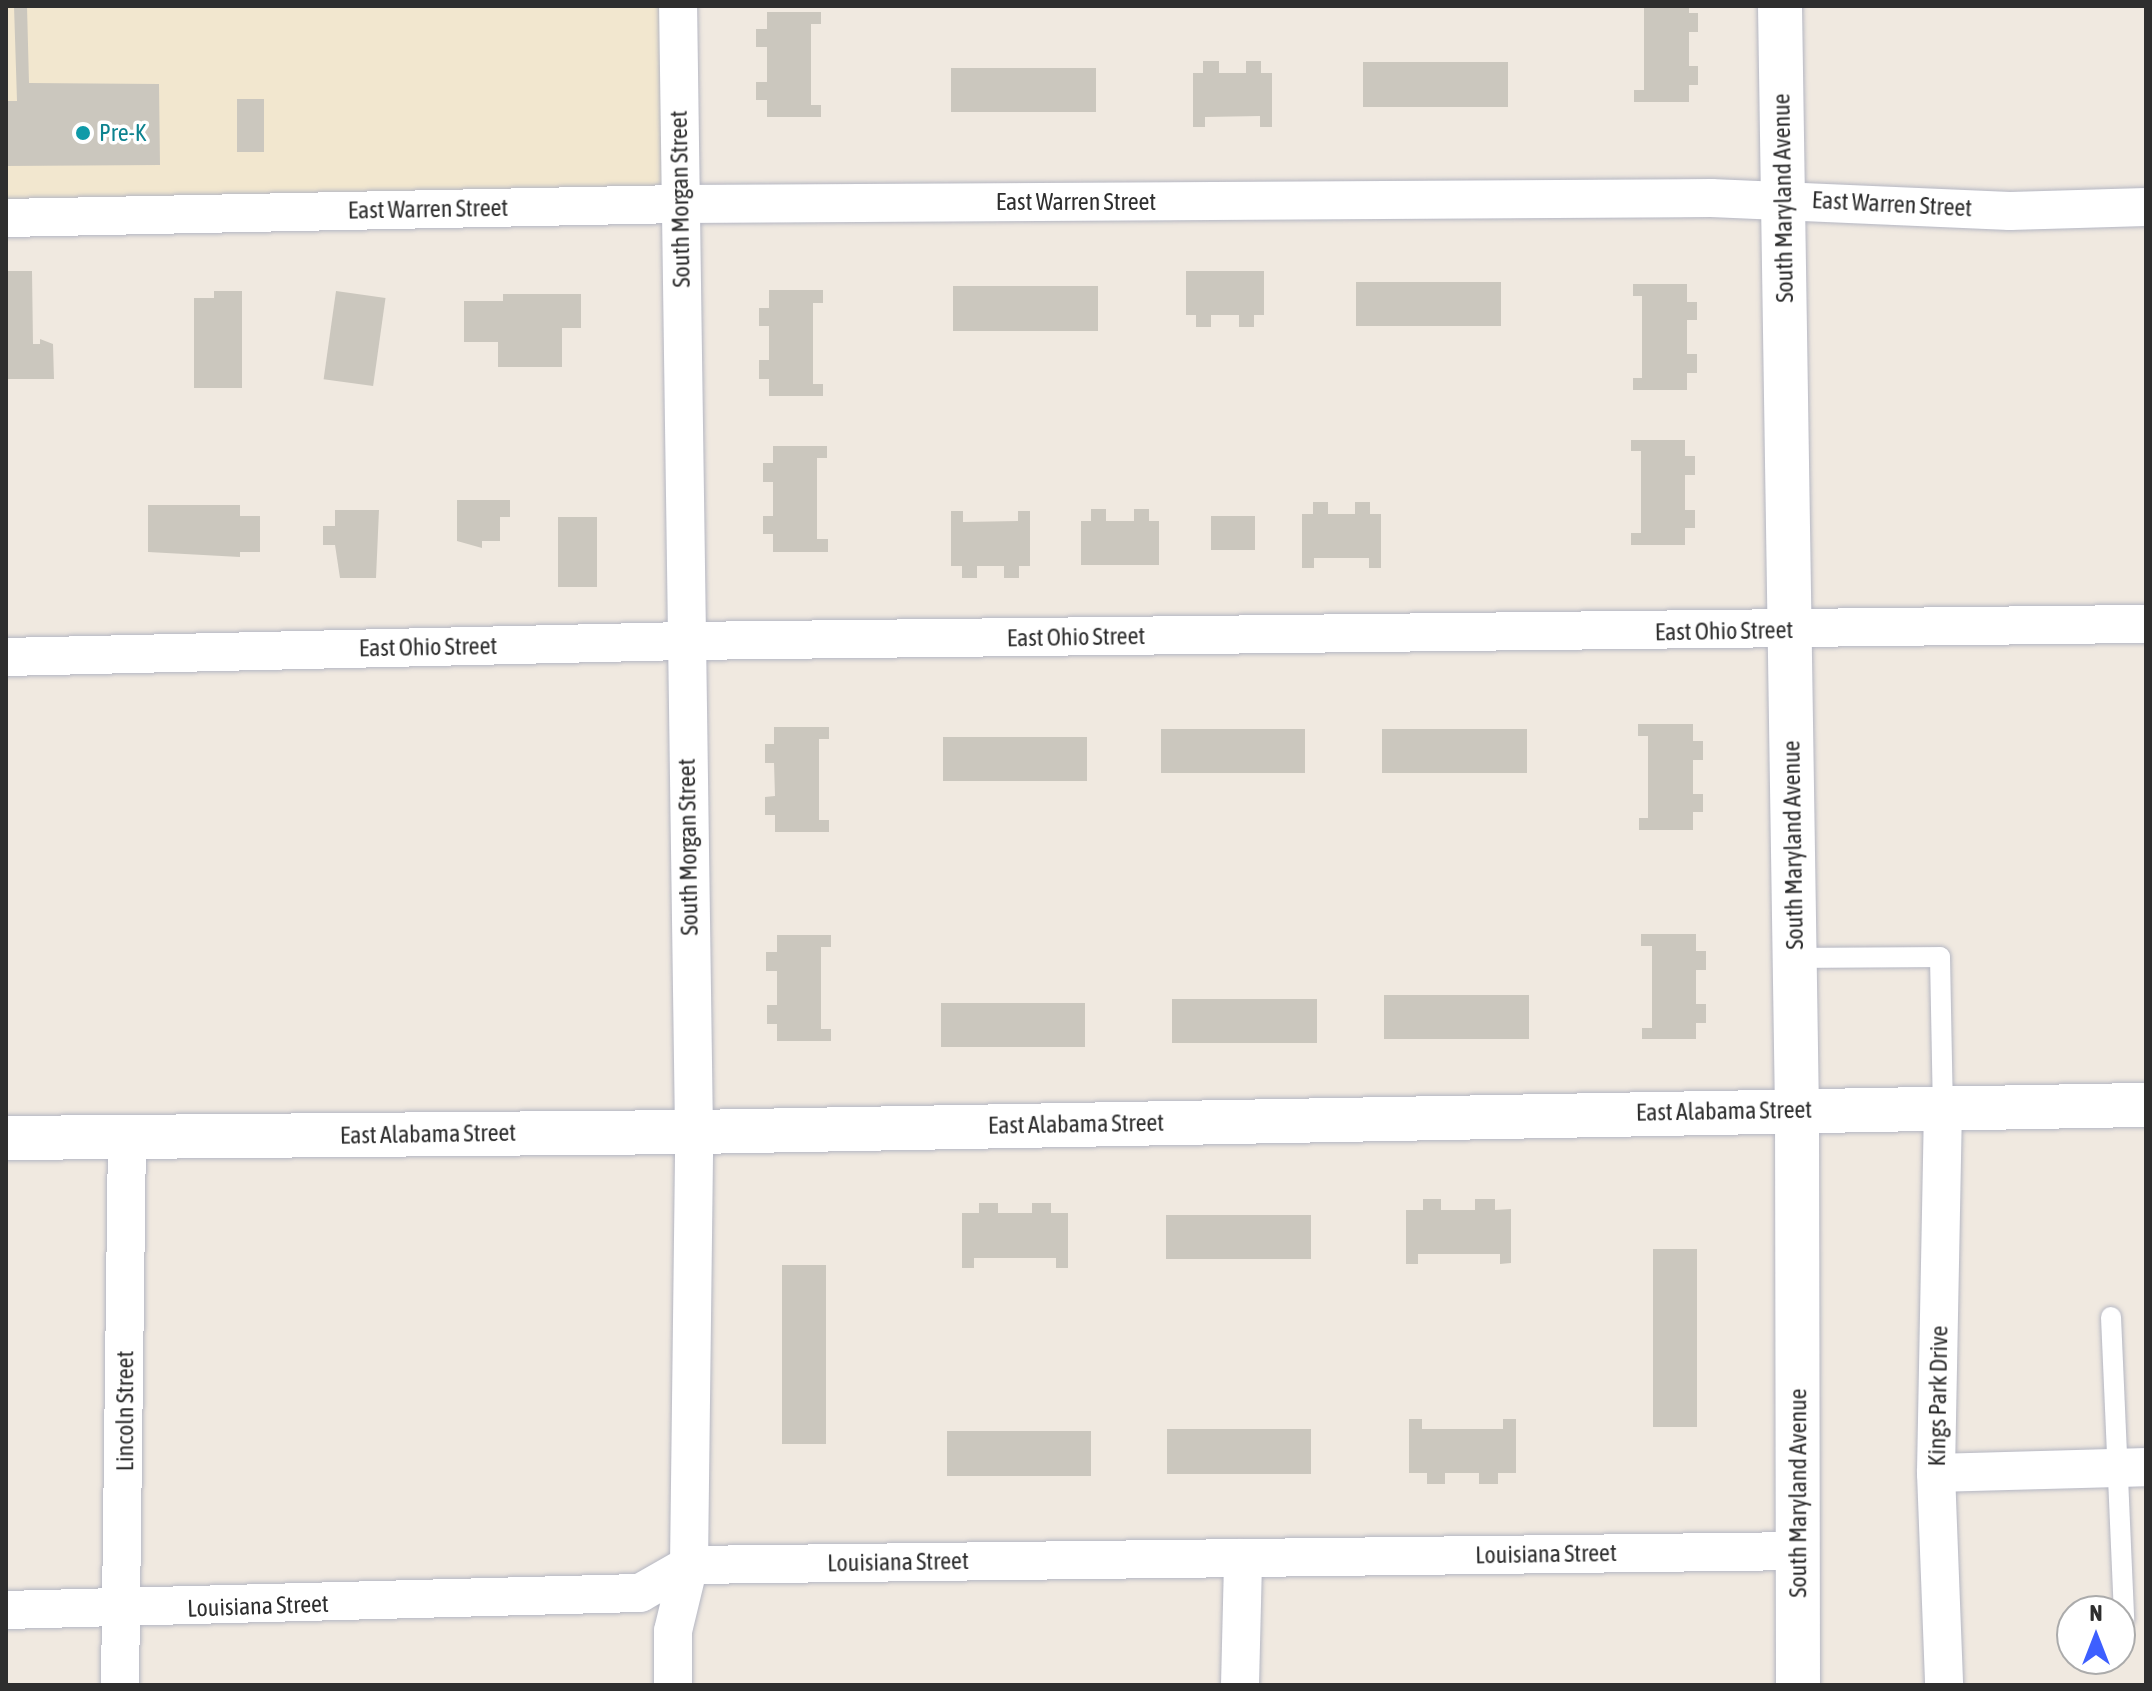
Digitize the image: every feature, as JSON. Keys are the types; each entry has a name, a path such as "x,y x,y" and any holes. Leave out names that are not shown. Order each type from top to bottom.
{"street":[{"name":"South Morgan Street","path":"673,1685 673,1631 689,1565 694,1132 684,641 678,6"},
{"name":"South Maryland Avenue","path":"1780,6 1797,1109 1798,1685"},
{"name":"East Warren Street","path":"6,218 681,204 1784,198 2010,211 2146,207"},
{"name":"East Ohio Street","path":"6,657 684,641 2146,624"},
{"name":"East Alabama Street","path":"6,1138 694,1132 1797,1109 2146,1105"},
{"name":"Kings Park Drive","path":"1943,1107 1936,1473 1944,1685"},
{"name":"Lincoln Street","path":"120,1685 127,1137"},
{"path":"1936,1473 2133,1467"},
{"name":"Louisiana Street","path":"6,1610 123,1610 640,1593 689,1565 1798,1551"},
{"path":"1240,1685 1243,1558"}],"lane":[{"path":"1795,958 1940,957 1943,1107"},
{"path":"2111,1317 2133,1467 2125,1595"}],"shaded area":[{"path":"6,6 678,6 678,218 6,218"}],"building":[{"name":"Pre-K","path":"14,6 27,6 29,83 159,84 160,165 6,166 6,101 17,101"},
{"path":"1644,6 1689,6 1689,13 1698,13 1698,32 1689,32 1689,66 1698,66 1698,85 1689,85 1689,102 1634,102 1634,90 1644,90"},
{"path":"767,12 821,12 821,24 811,24 811,105 821,105 821,117 767,117 767,100 756,100 756,82 767,82 767,47 756,47 756,29 767,29"},
{"path":"1203,61 1219,61 1219,73 1246,73 1246,61 1261,61 1261,73 1272,73 1272,127 1260,127 1260,116 1205,117 1205,127 1193,127 1193,73 1203,73"},
{"path":"1363,62 1508,62 1508,107 1363,107"},
{"path":"951,68 1096,68 1096,112 951,112"},
{"path":"237,99 264,99 264,152 237,152"},
{"path":"6,271 32,271 33,344 40,344 40,339 53,344 54,379 6,379"},
{"path":"1186,271 1264,271 1264,315 1254,315 1254,327 1239,327 1239,315 1211,315 1211,327 1196,327 1196,315 1186,315"},
{"path":"1356,282 1501,282 1501,326 1356,326"},
{"path":"1633,284 1687,284 1687,302 1697,302 1697,320 1687,320 1687,354 1697,354 1697,373 1687,373 1687,390 1633,390 1633,378 1642,378 1642,296 1633,296"},
{"path":"953,286 1098,286 1098,331 953,331"},
{"path":"769,290 823,290 823,303 813,303 813,384 823,384 823,396 769,396 769,379 759,379 759,360 769,360 769,326 759,326 759,308 769,308"},
{"path":"214,291 242,291 242,388 194,388 194,298 214,298"},
{"path":"336,291 386,298 373,386 324,379"},
{"path":"503,294 581,294 581,328 562,328 562,367 498,367 498,342 464,342 464,301 503,301"},
{"path":"1631,440 1685,440 1685,456 1695,456 1695,475 1685,475 1685,510 1695,510 1695,528 1685,528 1685,545 1631,545 1631,533 1641,533 1641,451 1631,451"},
{"path":"773,446 827,446 827,458 817,458 817,539 828,539 828,552 773,552 773,534 763,534 763,516 773,516 773,482 763,482 763,463 773,463"},
{"path":"457,500 510,500 510,517 500,517 500,541 482,541 482,548 457,541"},
{"path":"1313,502 1328,502 1328,514 1355,514 1355,502 1370,502 1370,514 1381,514 1381,568 1369,568 1369,558 1314,558 1314,568 1302,568 1302,514 1313,514"},
{"path":"148,505 240,505 240,516 260,516 260,552 240,552 240,557 148,552"},
{"path":"1091,509 1106,509 1106,521 1134,521 1134,509 1149,509 1149,521 1159,521 1159,565 1081,565 1081,521 1091,521"},
{"path":"335,510 379,510 376,578 340,578 335,545 323,545 323,526 335,526"},
{"path":"951,511 963,511 963,522 1018,521 1018,511 1030,511 1030,566 1019,566 1019,578 1004,578 1004,566 977,566 977,578 962,578 962,566 951,566"},
{"path":"1211,516 1255,516 1255,550 1211,550"},
{"path":"558,517 597,517 597,587 558,587"},
{"path":"1638,724 1693,724 1693,741 1703,741 1703,760 1693,760 1693,794 1703,794 1703,812 1693,812 1693,830 1639,830 1639,818 1648,818 1648,736 1638,736"},
{"path":"774,727 829,727 829,739 819,739 819,820 829,820 829,832 775,832 775,815 765,815 765,797 775,796 774,763 765,763 765,744 774,744"},
{"path":"1161,729 1305,729 1305,773 1161,773"},
{"path":"1382,729 1527,729 1527,773 1382,773"},
{"path":"943,737 1087,737 1087,781 943,781"},
{"path":"1641,934 1696,934 1696,951 1706,951 1706,970 1696,970 1696,1004 1706,1004 1706,1023 1696,1023 1696,1039 1642,1039 1642,1028 1652,1028 1652,946 1641,946"},
{"path":"777,935 831,935 831,947 821,947 821,1029 831,1029 831,1041 777,1041 777,1024 767,1024 767,1005 777,1005 777,971 766,971 766,952 777,952"},
{"path":"1384,995 1529,995 1529,1039 1384,1039"},
{"path":"1172,999 1317,999 1317,1043 1172,1043"},
{"path":"941,1003 1085,1003 1085,1047 941,1047"},
{"path":"1423,1199 1441,1199 1441,1210 1475,1210 1475,1199 1495,1199 1495,1210 1511,1209 1511,1263 1500,1264 1500,1254 1418,1254 1418,1264 1406,1264 1406,1210 1423,1210"},
{"path":"979,1203 998,1203 998,1213 1032,1213 1032,1203 1051,1203 1051,1213 1068,1213 1068,1268 1056,1268 1056,1258 974,1258 974,1268 962,1268 962,1213 979,1213"},
{"path":"1166,1215 1311,1215 1311,1259 1166,1259"},
{"path":"1653,1249 1697,1249 1697,1427 1653,1427"},
{"path":"782,1265 826,1265 826,1444 782,1444"},
{"path":"1409,1419 1422,1419 1422,1429 1503,1429 1503,1419 1516,1419 1516,1473 1498,1473 1498,1484 1479,1484 1479,1473 1445,1473 1445,1484 1427,1484 1427,1473 1409,1473"},
{"path":"1167,1429 1311,1429 1311,1474 1167,1474"},
{"path":"947,1431 1091,1431 1091,1476 947,1476"}],"place":[{"name":"Pre-K","path":"83,133"}]}
